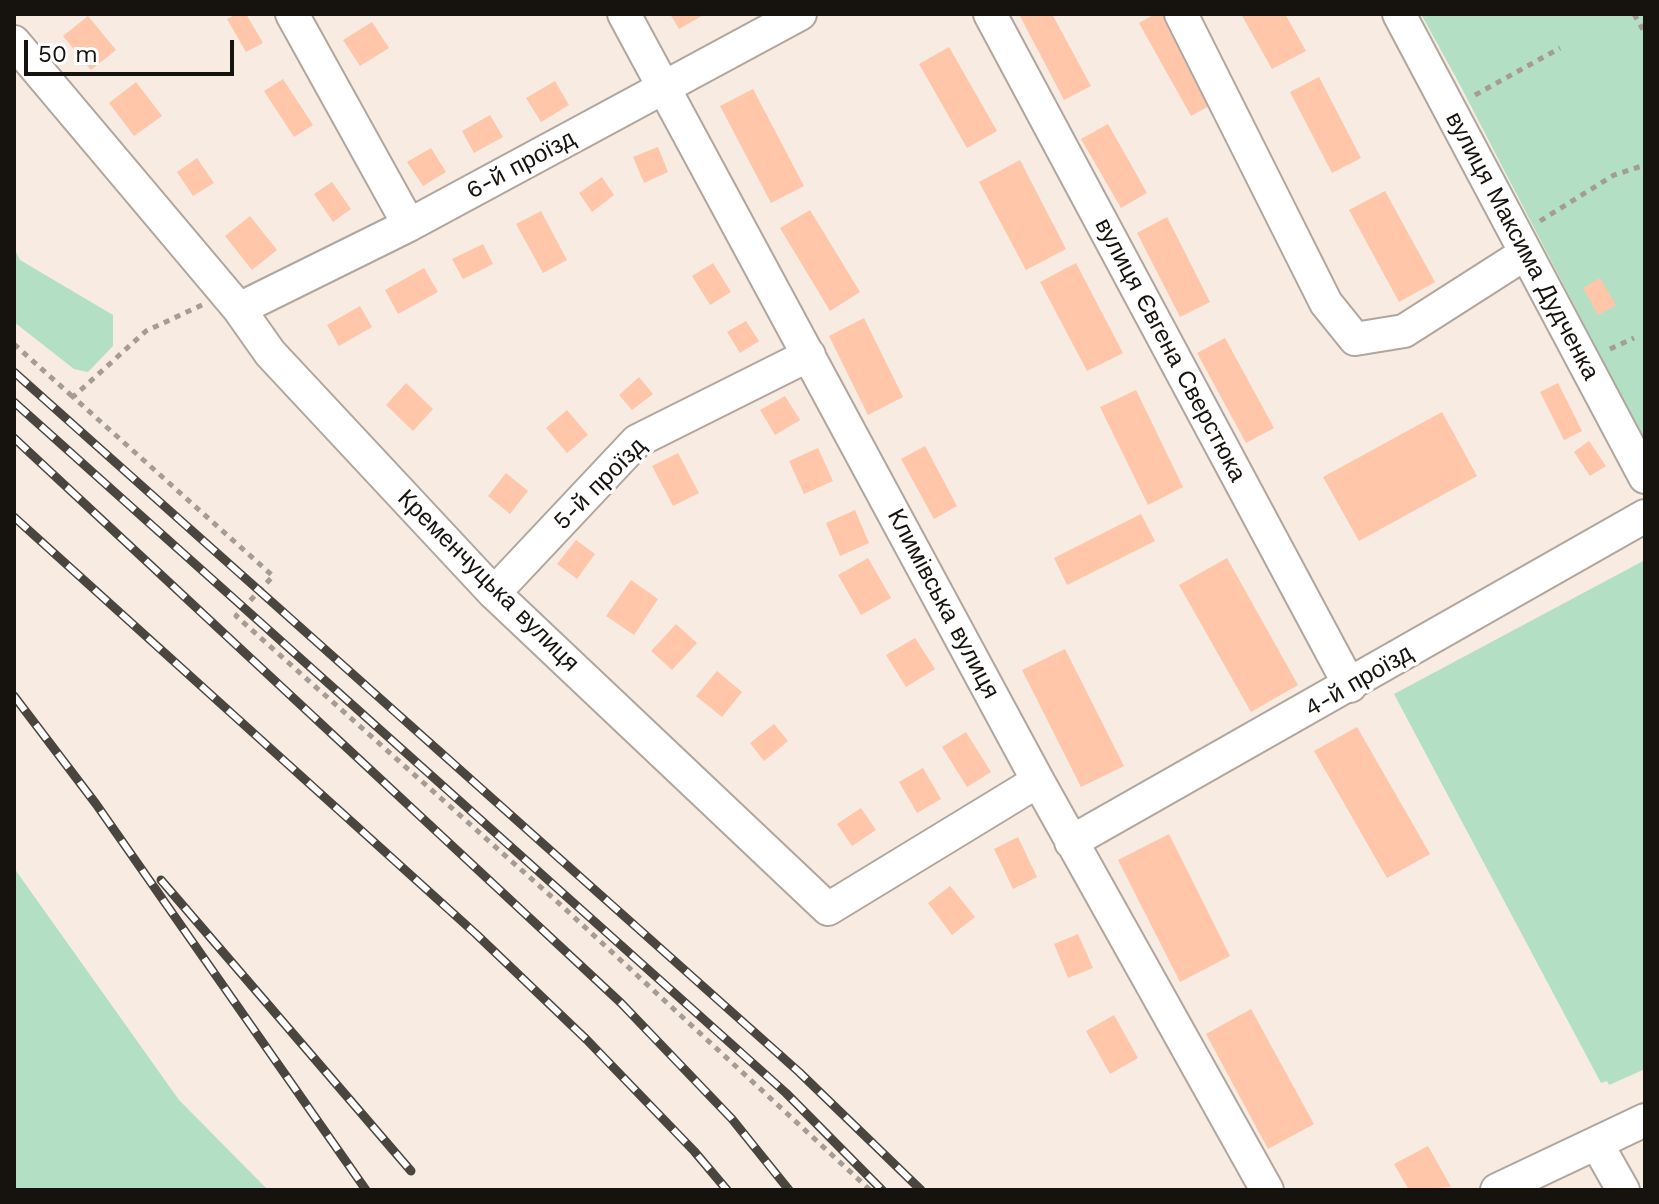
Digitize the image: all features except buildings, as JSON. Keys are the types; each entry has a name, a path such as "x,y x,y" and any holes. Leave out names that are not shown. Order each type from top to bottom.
{"street":[{"path":"292,14 409,225"},
{"name":"Климівська вулиця","path":"624,14 1071,842 1267,1190"},
{"name":"6-й проїзд","path":"232,302 409,225 800,14"},
{"name":"вулиця Євгена Сверстюка","path":"990,14 1350,686"},
{"path":"1181,14 1326,303 1355,339 1404,331 1528,240"},
{"name":"вулиця Максима Дудченка","path":"1399,14 1528,240 1645,477"},
{"name":"Кременчуцька вулиця","path":"14,42 232,302 270,353 494,593 828,909 1038,781"},
{"name":"5-й проїзд","path":"494,593 637,441 809,355"},
{"name":"4-й проїзд","path":"1071,842 1645,516"},
{"path":"1497,1190 1645,1120"},
{"path":"1597,1144 1623,1190"}],"path":[{"path":"1634,14 1645,33"},
{"path":"1469,98 1560,48"},
{"path":"1528,240 1614,175 1645,165"},
{"path":"73,397 146,331 232,302"},
{"path":"1610,349 1634,338"},
{"path":"14,344 273,576 236,616 574,917 870,1190"}],"green space":[{"path":"1421,14 1645,14 1645,442 1460,85"},
{"path":"14,248 20,260 113,315 113,346 88,372 74,369 14,322"},
{"path":"1645,560 1645,1069 1609,1085 1607,1081 1601,1083 1394,694"},
{"path":"14,868 179,1100 268,1190 14,1190"}],"railway":[{"path":"14,372 799,1072 921,1190"},
{"path":"14,402 786,1093 882,1190"},
{"path":"14,438 621,1003 732,1119 789,1190"},
{"path":"14,517 476,934 587,1040 694,1151 727,1190"},
{"path":"14,696 96,804 366,1190"},
{"path":"161,880 411,1171"}]}
